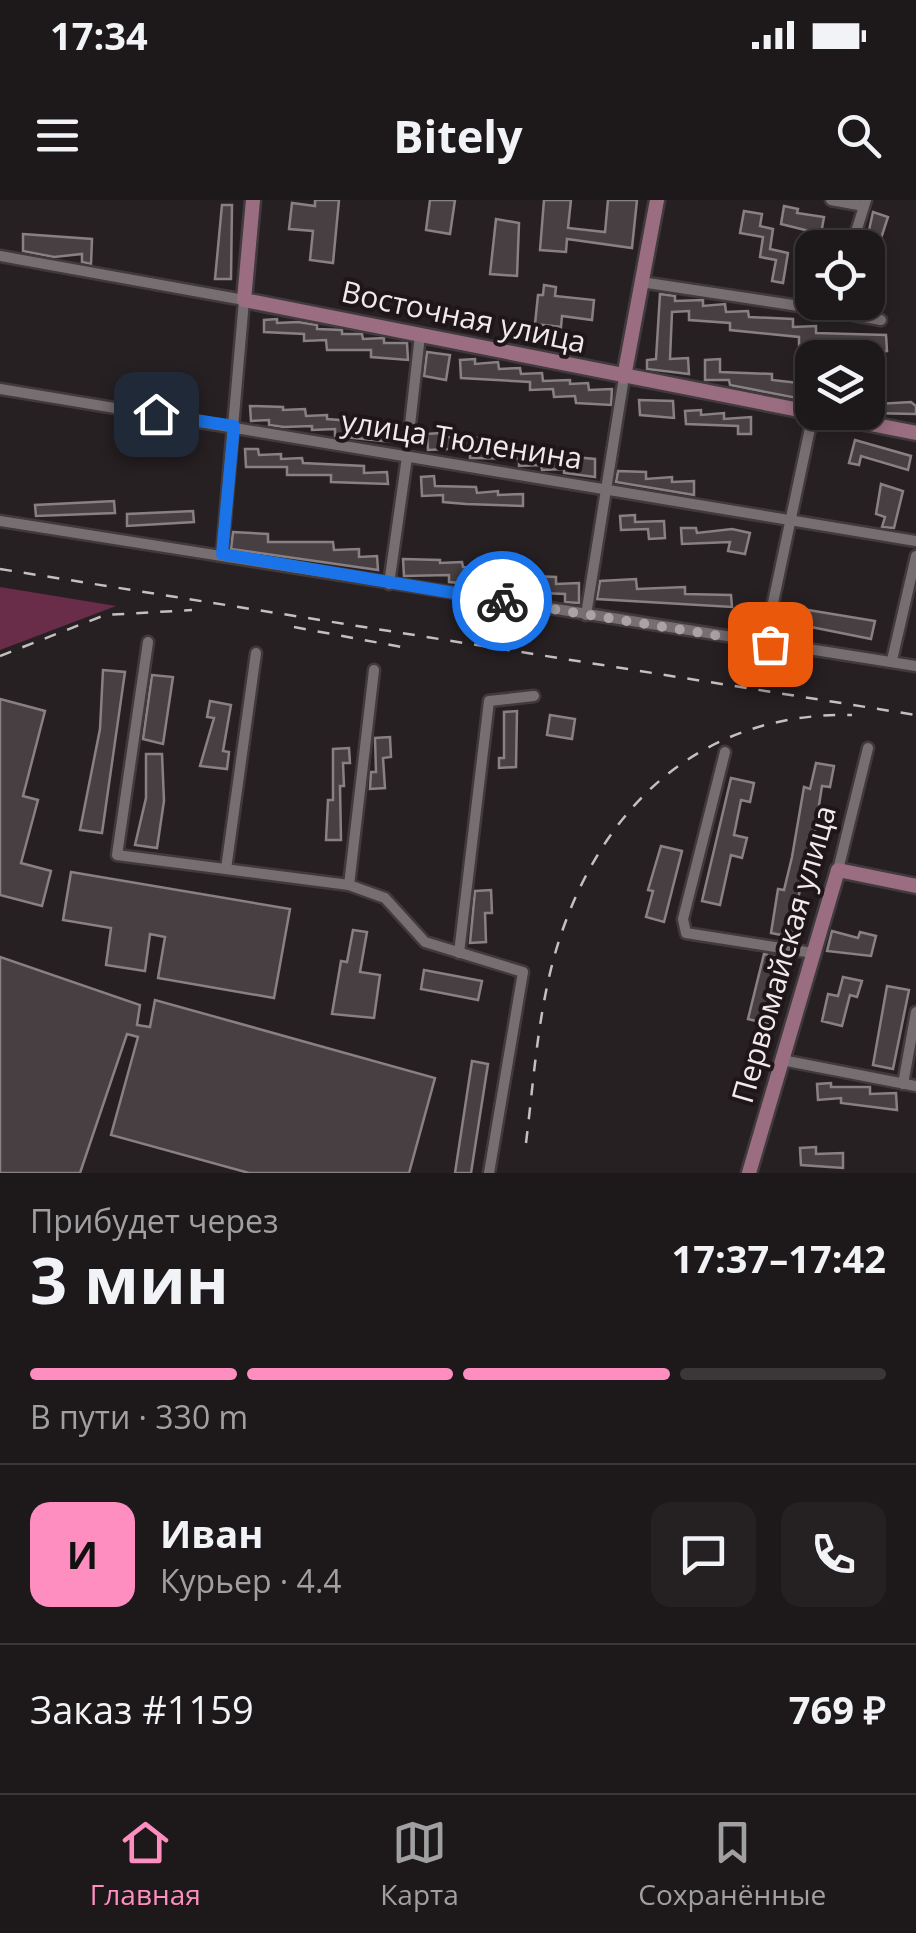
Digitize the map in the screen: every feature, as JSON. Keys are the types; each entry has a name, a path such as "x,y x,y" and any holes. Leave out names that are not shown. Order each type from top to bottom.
{"street":[{"path":"222,554 253,200"},
{"path":"586,614 657,200"},
{"path":"831,200 865,203 857,230"},
{"name":"Восточная улица","path":"0,256 244,300 795,410"},
{"path":"641,282 795,302"},
{"path":"410,434 420,335"},
{"name":"улица Тюленина","path":"0,389 916,541"},
{"name":"Восточная улица","path":"885,427 916,433"},
{"path":"770,616 810,430"},
{"path":"388,584 407,457"},
{"path":"0,520 916,666"},
{"path":"892,660 916,556"},
{"path":"148,642 117,855 349,885 385,898 426,942 523,972 489,1173"},
{"path":"226,870 256,653"},
{"path":"349,885 374,670"},
{"path":"459,953 489,701 534,696"},
{"name":"Первомайская улица","path":"749,1173 838,870 868,748"},
{"path":"725,752 683,919 686,933 814,953"},
{"path":"838,870 916,886"},
{"path":"902,1084 916,1012"},
{"path":"782,1060 916,1086"}],"shaded area":[{"path":"0,587 116,606 0,650"}],"building":[{"path":"315,200 339,200 333,263 310,260 313,231 289,229 292,203 315,206"},
{"path":"430,200 455,200 450,234 426,230"},
{"path":"544,200 571,200 568,228 605,232 608,200 637,200 632,248 567,239 566,252 540,250"},
{"path":"222,205 232,205 231,279 215,279"},
{"path":"784,206 798,209 797,213 824,217 822,230 781,224"},
{"path":"744,211 762,214 760,226 773,229 770,249 788,253 783,283 772,281 776,260 760,257 763,237 740,233"},
{"path":"873,212 888,217 884,230 869,230"},
{"path":"496,219 519,223 517,276 490,274"},
{"path":"23,234 92,239 91,264 82,262 82,254 54,257 23,251"},
{"path":"544,285 556,287 555,296 594,300 592,320 562,316 561,327 535,324 538,295 543,295"},
{"path":"660,294 675,296 675,301 703,300 703,306 725,304 726,312 748,311 749,317 793,319 793,327 816,326 816,333 886,335 885,351 885,340 799,340 730,330 730,323 689,320 689,311 672,312 670,359 688,358 689,374 647,369 647,360 656,359"},
{"path":"277,319 277,323 298,322 317,325 317,329 342,330 342,334 362,334 363,339 384,338 384,343 407,343 408,360 371,357 371,350 327,350 326,340 304,341 304,334 264,332 264,320"},
{"path":"427,352 450,355 446,380 424,376"},
{"path":"475,359 475,364 498,362 499,369 520,368 521,374 542,373 543,381 570,380 570,384 588,383 589,390 612,389 611,405 576,403 575,396 554,397 553,389 530,390 530,382 461,378 460,360"},
{"path":"720,359 720,372 772,374 772,380 795,383 795,398 730,385 729,380 705,380 705,360"},
{"path":"639,400 673,401 674,418 640,415"},
{"path":"911,402 916,406 916,414 885,413 885,404"},
{"path":"250,406 305,409 306,416 393,424 394,442 335,436 335,429 312,430 312,426 284,427 269,425 269,420 251,421"},
{"path":"701,410 701,415 724,413 724,419 751,417 751,434 738,434 738,426 686,424 685,411"},
{"path":"440,433 440,437 485,438 486,445 508,444 508,451 595,459 595,477 564,473 564,469 542,470 541,465 519,466 519,459 470,458 470,448 428,450 427,434"},
{"path":"855,440 911,456 908,470 861,456 859,465 849,463"},
{"path":"245,449 258,449 259,455 281,454 281,459 302,458 303,463 364,466 364,473 387,472 388,484 331,482 331,475 287,475 287,467 246,467"},
{"path":"618,471 646,472 646,479 672,477 672,482 694,481 694,495 616,482"},
{"path":"434,476 435,486 476,487 477,493 498,491 498,495 523,494 523,506 443,502 443,495 422,496 421,477"},
{"path":"881,484 903,491 894,528 882,527 885,517 876,514"},
{"path":"114,501 115,513 36,516 35,505"},
{"path":"193,511 194,522 127,526 127,514"},
{"path":"635,515 635,522 664,521 665,538 649,539 648,529 621,530 620,516"},
{"path":"681,528 696,528 697,533 732,529 750,533 745,554 728,551 730,542 682,544"},
{"path":"233,532 268,534 268,542 333,542 334,550 359,549 359,557 377,556 378,570 231,549"},
{"path":"403,559 462,562 463,567 508,568 508,575 556,577 556,584 579,583 579,603 565,602 565,594 515,592 515,583 449,582 449,575 404,576"},
{"path":"636,579 637,589 685,587 685,594 731,595 732,607 597,599 600,581"},
{"path":"784,606 875,621 871,639 781,621"},
{"path":"103,670 125,672 102,833 80,830 100,729"},
{"path":"152,675 173,677 163,744 143,739"},
{"path":"0,699 45,711 23,796 38,800 21,863 51,871 42,906 0,895"},
{"path":"210,701 231,705 223,751 229,752 227,769 200,766 214,718 207,717"},
{"path":"517,711 516,767 499,768 499,758 504,758 504,712"},
{"path":"550,715 575,719 572,739 547,735"},
{"path":"390,737 391,757 383,758 385,788 370,789 371,772 376,772 375,738"},
{"path":"349,748 350,763 343,763 344,786 340,786 341,840 326,840 328,800 333,800 333,749"},
{"path":"146,754 162,754 164,801 157,848 135,845 146,798"},
{"path":"816,763 834,766 830,787 822,786 809,870 805,885 801,884 791,937 771,933 778,889 784,890 792,857 804,787 810,789"},
{"path":"731,778 754,783 750,802 741,800 734,835 747,838 742,858 731,855 720,905 702,901"},
{"path":"661,846 682,851 664,922 646,917 653,891 648,890"},
{"path":"71,872 290,909 274,998 158,978 165,937 150,934 145,971 106,965 111,928 63,920"},
{"path":"491,890 492,913 485,913 486,942 470,943 475,891"},
{"path":"353,930 367,932 360,972 380,975 374,1018 332,1014 341,961 347,962"},
{"path":"832,931 858,938 860,932 876,936 871,956 827,951"},
{"path":"764,954 787,959 772,1025 748,1019"},
{"path":"0,957 140,1005 137,1025 150,1027 155,1000 435,1078 409,1173 249,1173 111,1135 138,1037 127,1034 80,1173 0,1173"},
{"path":"424,970 482,981 478,1000 421,989"},
{"path":"843,977 862,981 857,997 850,995 842,1026 822,1021 828,994 838,996"},
{"path":"887,986 909,990 893,1069 873,1065"},
{"path":"472,1061 488,1064 471,1173 455,1173"},
{"path":"831,1083 831,1087 870,1087 870,1094 896,1093 897,1110 841,1103 841,1098 818,1100 817,1084"},
{"path":"816,1147 816,1154 843,1153 843,1168 801,1165 800,1148"}],"railway":[{"path":"0,569 916,715"},
{"path":"0,656 105,615 192,610"},
{"path":"294,627 412,649"},
{"path":"526,1143 541,1020 557,947 576,897 600,851 629,811 664,777 703,750 748,730 797,718 852,715"}],"way so far":[{"path":"502,601 770,644"}],"route":[{"path":"156,414 234,426 222,554 502,601"}]}
